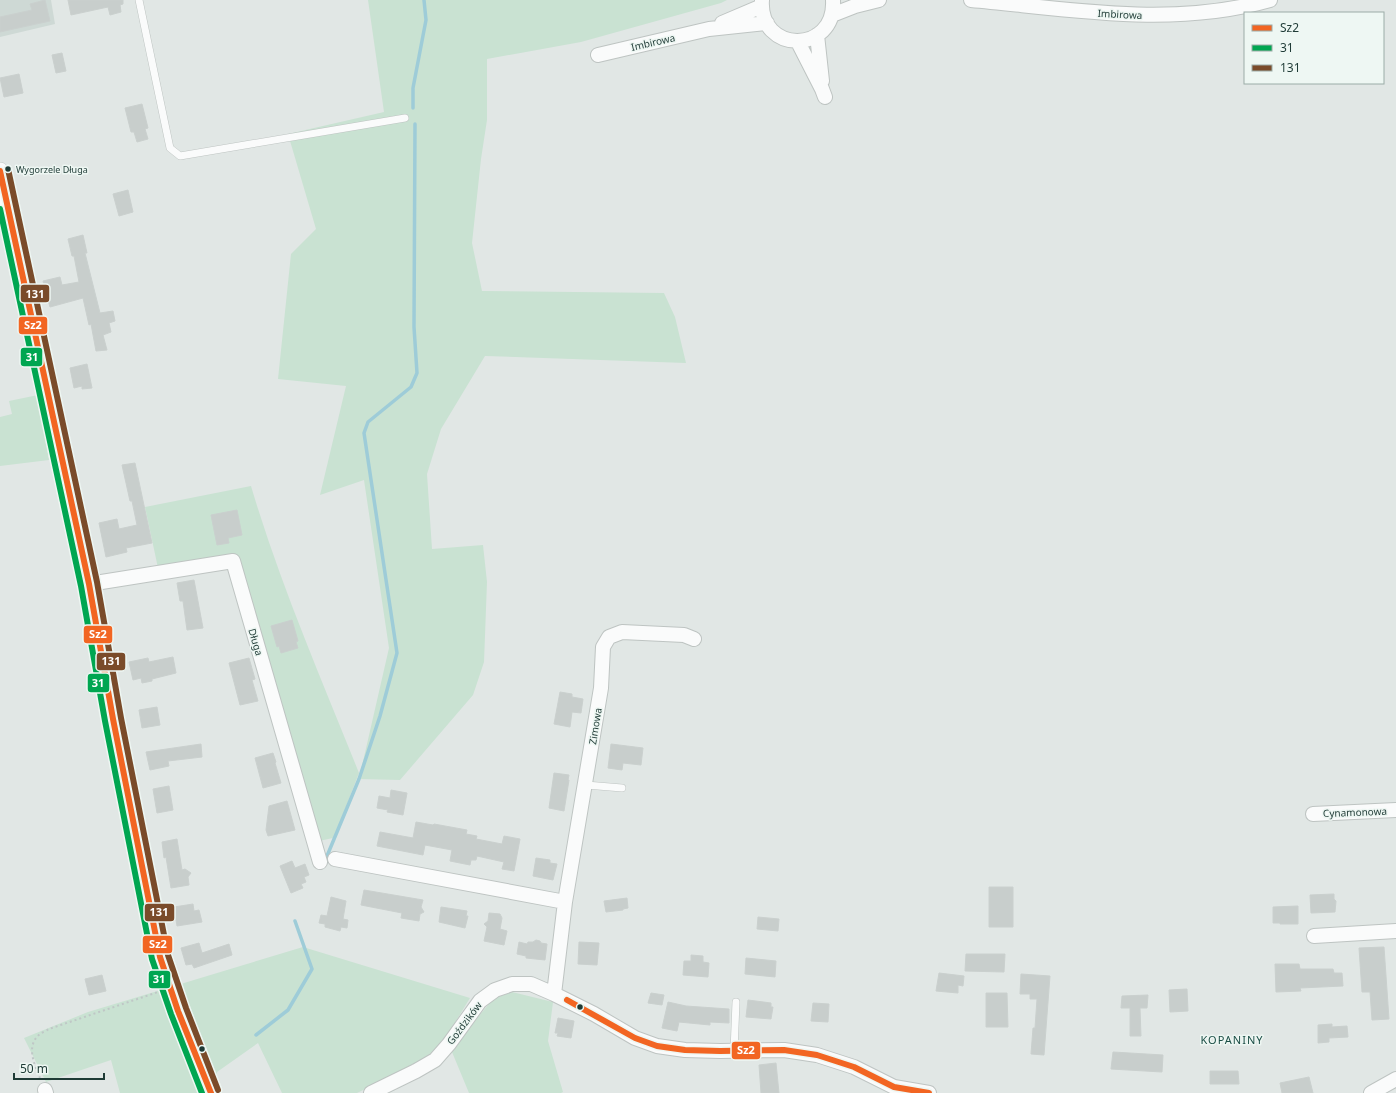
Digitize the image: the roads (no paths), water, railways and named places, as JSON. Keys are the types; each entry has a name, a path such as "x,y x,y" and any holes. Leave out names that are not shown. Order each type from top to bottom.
{"street":[{"path":"762,3 766,23 777,35 790,41 798,42 817,35 825,28 832,15 833,0"},
{"path":"832,15 855,6 879,0"},
{"name":"Imbirowa","path":"971,0 1047,7 1079,6 1159,15 1203,13 1270,0"},
{"name":"Imbirowa","path":"709,29 762,3"},
{"name":"Imbirowa","path":"598,55 709,29 766,23"},
{"path":"798,42 824,93 817,35"},
{"path":"0,171 90,584 113,719 160,957 178,1011 211,1093"},
{"name":"Długa","path":"90,584 233,561 320,862"},
{"name":"Zimowa","path":"554,994 565,902 586,785 601,688 603,646 609,637 622,632 684,635 694,639"},
{"name":"Cynamonowa","path":"1313,814 1396,810"},
{"path":"334,859 565,902"},
{"path":"1314,936 1396,931"},
{"name":"Goździków","path":"371,1093 435,1060 449,1044 480,1001 495,990 512,984 531,984 594,1014 635,1038 657,1046 685,1050 784,1050 817,1055 854,1067 895,1090 929,1093"},
{"path":"1371,1093 1396,1079"}],"lane":[{"path":"139,0 170,148 180,156 405,118"},
{"path":"586,785 622,788"},
{"path":"734,1051 736,1002"}],"waterway":[{"path":"413,108 413,88 426,20 424,0"},
{"path":"327,856 359,779 380,716 397,653 364,433 368,422 411,387 417,373 414,327 415,124"},
{"path":"256,1035 288,1010 312,969 295,921"}],"place":[{"name":"Wygorzele Długa","path":"8,169"}],"district":[{"name":"KOPANINY","path":"1232,1039"}]}
